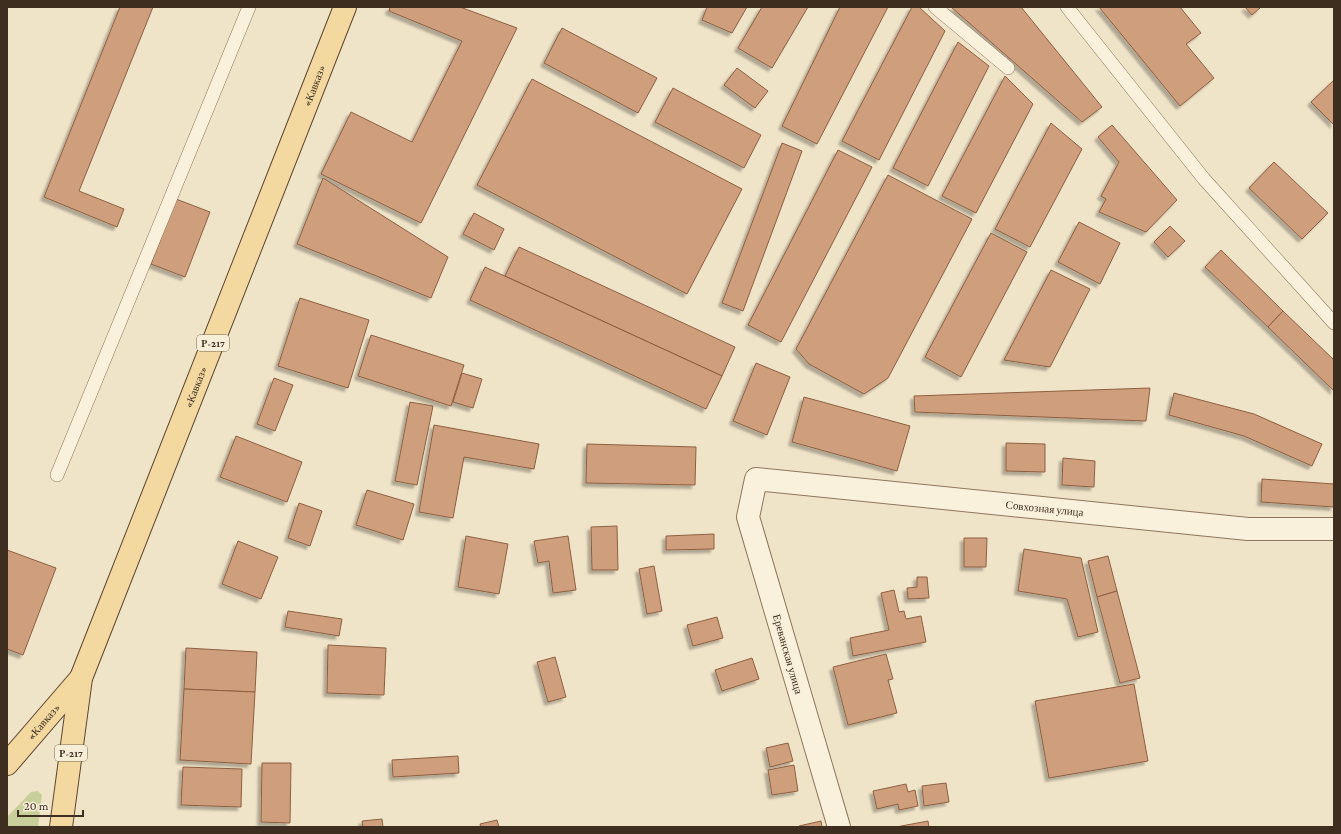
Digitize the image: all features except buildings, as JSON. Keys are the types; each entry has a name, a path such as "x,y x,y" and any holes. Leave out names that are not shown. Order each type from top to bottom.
{"main road":[{"name":"«Кавказ»","path":"61,827 81,678 345,7"},
{"name":"«Кавказ»","path":"7,764 81,678"}],"street":[{"name":"Совхозная улица","path":"756,479 1248,529 1334,529"},
{"name":"Ереванская улица","path":"756,479 748,517 839,827"}],"lane":[{"path":"57,474 249,7"},
{"path":"935,7 1008,68"},
{"path":"1067,7 1204,179 1334,323"}],"green space":[{"path":"38,791 42,795 38,827 7,827 7,817 31,792"}]}
